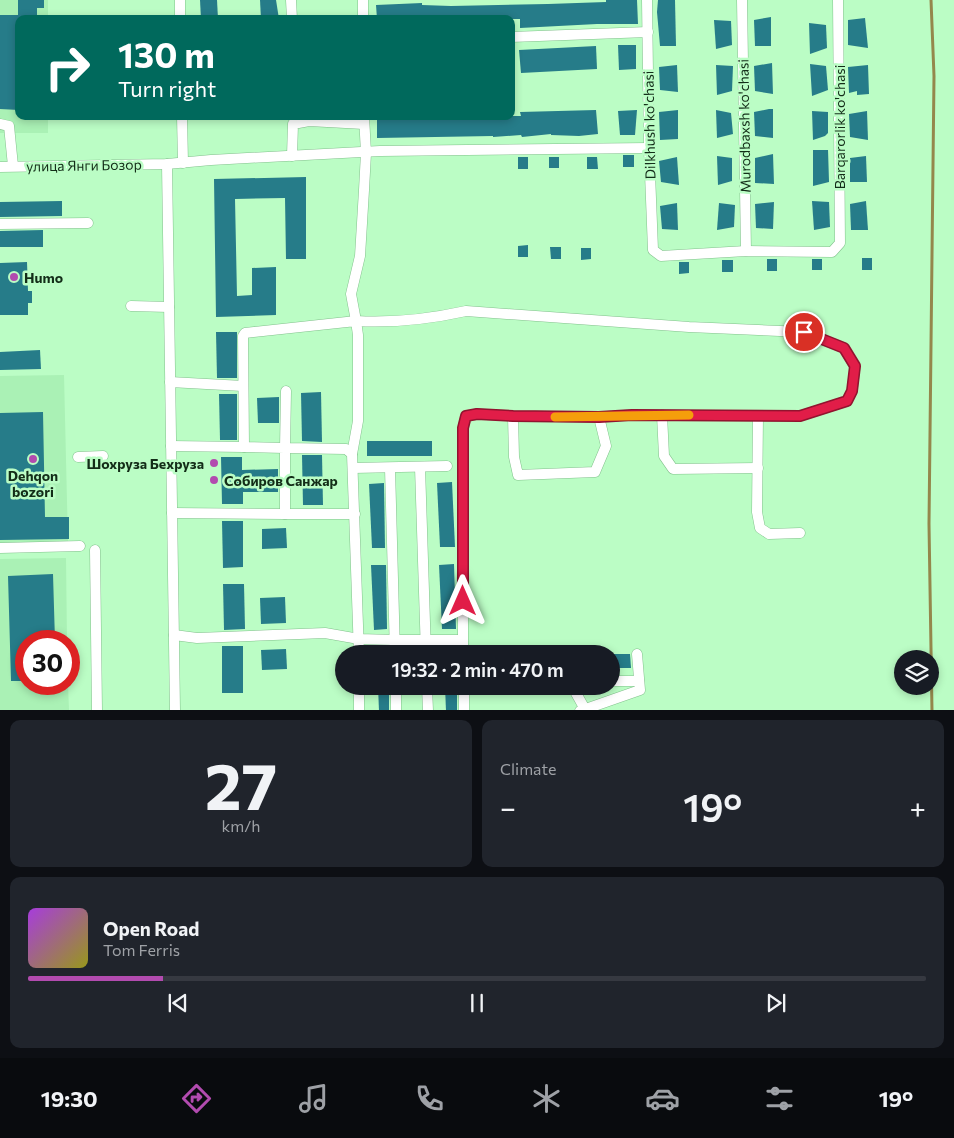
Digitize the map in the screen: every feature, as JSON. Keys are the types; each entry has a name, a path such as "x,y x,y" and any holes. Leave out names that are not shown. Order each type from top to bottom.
{"street":[{"path":"180,0 180,15"},
{"path":"291,0 292,15"},
{"path":"363,0 363,15"},
{"name":"Dilkhush ko'chasi","path":"647,0 649,148 653,250 661,256 746,251"},
{"name":"Murodbaxsh ko'chasi","path":"742,0 746,251"},
{"name":"Barqarorlik ko'chasi","path":"746,251 832,252 840,243 838,0"},
{"path":"515,37 648,32"},
{"path":"182,120 183,163"},
{"path":"292,156 293,120 364,120 366,153 360,256 351,294 358,335 358,421 352,454 359,645"},
{"path":"0,124 10,126 13,166"},
{"name":"улица Янги Бозор","path":"0,167 167,164 380,151 649,148"},
{"path":"167,164 175,710"},
{"path":"0,224 88,223"},
{"path":"131,306 169,307"},
{"path":"244,447 243,336 245,333 356,322 434,318 466,311 804,332 844,348 855,366 852,391 847,401 800,416 662,415 599,417 477,414 466,416 463,428 462,645"},
{"path":"170,382 243,386"},
{"path":"285,514 286,391"},
{"path":"662,415 664,456 673,469 758,468"},
{"path":"513,416 514,457 518,475 595,472 606,446 599,417"},
{"path":"758,416 757,512 760,528 769,534 800,533"},
{"path":"171,446 346,449 352,454"},
{"path":"78,457 103,456"},
{"path":"420,466 425,645"},
{"path":"353,468 447,466"},
{"path":"390,468 394,645"},
{"path":"172,513 355,514"},
{"path":"0,548 80,546"},
{"path":"94,550 97,710"},
{"path":"174,635 197,638 324,633 359,639 462,640"},
{"path":"576,695 584,710 640,690 637,654"},
{"path":"620,681 639,681"},
{"path":"359,695 359,710"},
{"path":"396,695 396,710"},
{"path":"427,695 428,710"},
{"path":"464,695 464,710"}],"shaded area":[{"path":"0,0 48,0 48,15 15,15 15,120 48,120 48,133 0,133"},
{"name":"Dehqon bozori","path":"64,375 68,543 0,544 0,376"},
{"path":"66,558 67,630 15,630 15,695 68,695 69,710 0,710 0,559"}],"building":[{"path":"18,0 44,0 44,8 37,8 37,15 18,15"},
{"path":"200,0 217,0 218,15 201,15"},
{"path":"260,0 276,0 278,15 261,15"},
{"path":"606,0 637,0 638,24 520,28 520,19 515,19 515,15 377,15 376,5 422,3 422,5 451,6 606,2"},
{"path":"658,0 675,0 676,46 660,46 657,12"},
{"path":"0,15 15,15 15,110 0,109"},
{"path":"771,17 771,46 755,46 754,20"},
{"path":"865,18 868,48 848,45 848,20"},
{"path":"714,20 731,21 732,45 716,49"},
{"path":"809,23 826,25 827,48 810,54"},
{"path":"618,45 636,45 636,69 619,70"},
{"path":"596,46 597,69 521,73 519,50"},
{"path":"772,63 773,94 755,91 754,66"},
{"path":"810,64 826,66 828,90 812,96"},
{"path":"677,65 678,92 660,90 659,67"},
{"path":"716,65 733,66 732,91 717,95"},
{"path":"868,65 869,94 857,95 857,91 849,93 848,67"},
{"path":"773,109 773,138 755,136 754,112"},
{"path":"596,110 598,134 579,136 551,134 522,137 521,135 377,138 377,120 515,120 515,116 521,116 520,112"},
{"path":"637,110 635,135 620,135 618,111"},
{"path":"678,110 678,139 660,140 659,112"},
{"path":"716,110 731,113 733,134 717,138"},
{"path":"812,111 828,112 828,133 813,140"},
{"path":"867,111 868,140 850,137 849,114"},
{"path":"813,150 828,150 829,182 813,186"},
{"path":"773,154 774,184 755,183 755,158"},
{"path":"623,155 634,155 634,167 623,167"},
{"path":"717,156 732,158 732,181 718,185"},
{"path":"866,156 867,182 850,182 850,158"},
{"path":"518,157 528,157 528,169 518,169"},
{"path":"549,157 559,157 559,168 549,168"},
{"path":"587,157 597,157 598,169 587,169"},
{"path":"677,157 679,185 661,182 659,161"},
{"path":"306,177 306,259 286,259 285,198 235,199 237,296 252,295 252,268 276,267 276,315 216,317 214,179"},
{"path":"62,201 62,216 0,217 0,202"},
{"path":"812,201 829,202 830,227 814,230"},
{"path":"866,201 868,230 851,230 850,204"},
{"path":"774,202 773,229 756,228 755,204"},
{"path":"677,203 678,230 662,229 660,206"},
{"path":"719,203 735,205 734,227 717,230"},
{"path":"43,230 43,247 0,247 0,231"},
{"path":"528,245 528,257 518,257 518,246"},
{"path":"550,247 561,247 561,259 551,259"},
{"path":"581,248 591,248 591,259 581,260"},
{"path":"862,258 872,258 872,270 862,270"},
{"path":"767,259 777,259 777,271 767,271"},
{"path":"812,259 822,259 822,270 812,270"},
{"path":"722,260 733,260 733,272 722,272"},
{"name":"Humo","path":"27,262 28,291 32,291 32,303 28,303 28,315 0,315 0,263"},
{"path":"679,262 689,262 689,273 679,274"},
{"path":"216,332 237,332 237,378 217,378"},
{"path":"40,350 41,369 0,370 0,352"},
{"path":"321,392 322,442 302,441 301,393"},
{"path":"219,394 237,394 237,440 220,440"},
{"path":"279,397 279,423 258,423 257,398"},
{"path":"43,412 45,517 69,517 69,539 0,540 0,413"},
{"path":"367,441 432,441 432,456 367,456"},
{"path":"302,455 322,455 323,505 303,505"},
{"path":"221,457 242,457 242,470 278,469 278,492 243,492 243,504 222,504"},
{"path":"452,482 455,547 440,547 437,483"},
{"path":"384,483 385,548 372,548 369,484"},
{"path":"222,521 243,521 243,567 223,568"},
{"path":"286,528 287,548 262,549 262,529"},
{"path":"454,564 456,629 442,629 439,565"},
{"path":"371,565 386,565 387,629 374,630"},
{"path":"53,574 55,630 15,630 15,681 11,681 8,576"},
{"path":"223,584 244,584 245,629 224,630"},
{"path":"285,597 286,623 261,624 260,598"},
{"path":"222,646 243,646 243,693 222,693"},
{"path":"286,649 287,669 262,670 261,650"},
{"path":"620,654 630,654 631,668 620,668"},
{"path":"378,695 389,695 389,710 379,710"},
{"path":"445,695 457,695 457,710 446,710"}],"waterway":[{"path":"931,0 934,76 929,524 932,710"}],"slow traffic":[{"path":"555,417 689,415"}],"place":[{"name":"Humo","path":"14,277"},
{"name":"Dehqon bozori","path":"33,459"},
{"name":"Шохруза Бехруза","path":"214,463"},
{"name":"Собиров Санжар","path":"214,480"}],"route":[{"path":"463,601 463,428 466,416 477,414 599,417 632,415 800,416 847,401 852,391 855,366 844,348 804,332"}]}
